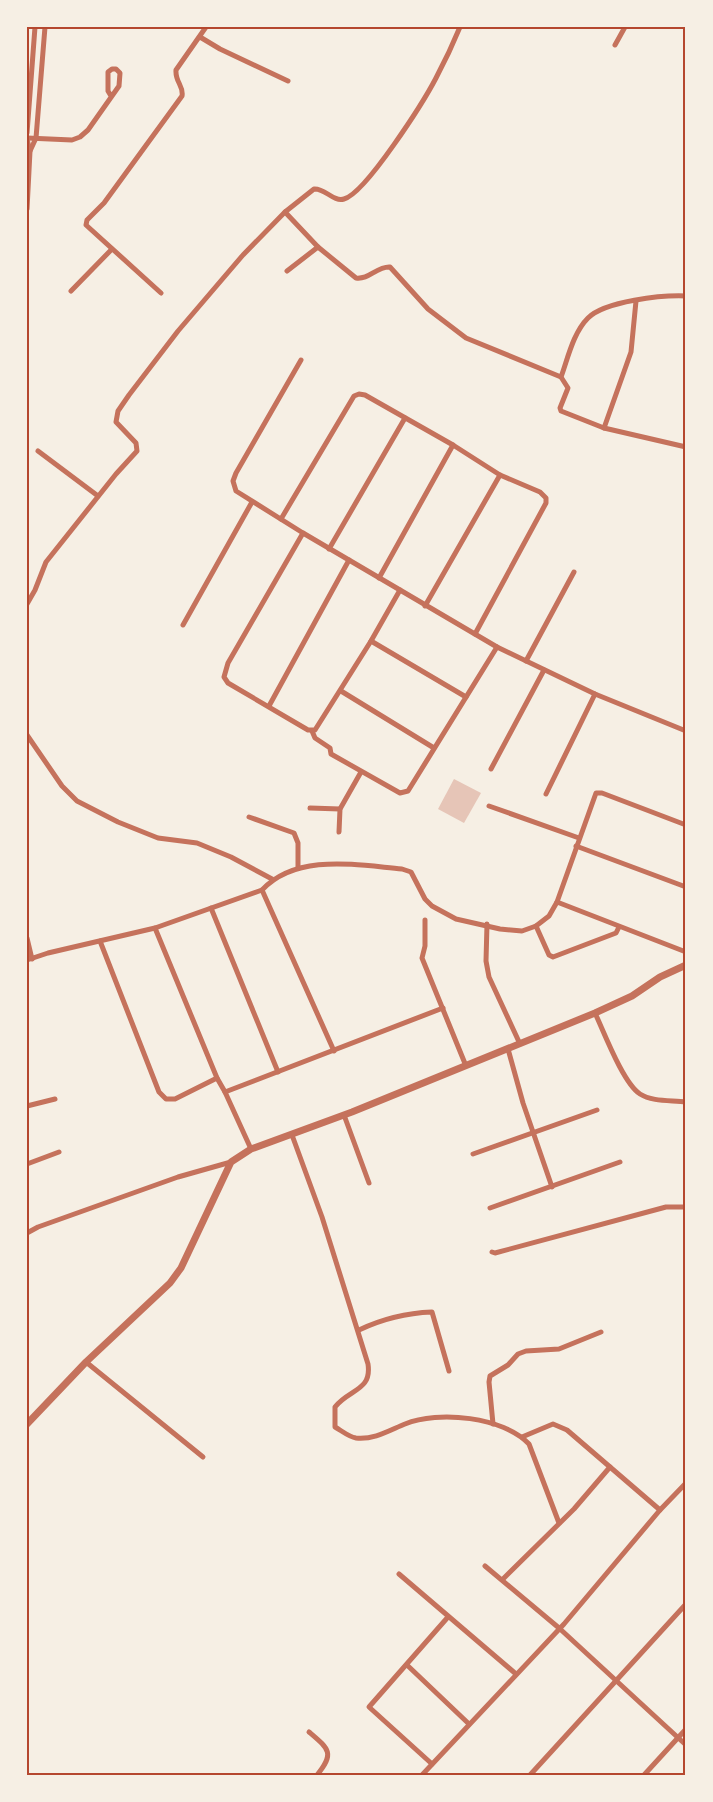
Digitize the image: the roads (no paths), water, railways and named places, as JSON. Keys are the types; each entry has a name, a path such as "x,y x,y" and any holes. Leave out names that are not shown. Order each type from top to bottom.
{"street":[{"path":"27,133 35,27"},
{"path":"30,151 36,138 45,27"},
{"path":"161,292 88,228 87,220 104,203 182,96 182,89 176,79 176,70 206,27"},
{"path":"27,604 46,562 137,450 136,443 116,422 117,411 178,331 243,255 285,212 314,189 319,188 338,199 358,190 395,142 436,80 460,27"},
{"path":"615,45 625,27"},
{"path":"200,37 288,81"},
{"path":"27,209 30,151 27,139 72,140 80,137 88,130 111,96 120,81 120,73 116,69 108,72 108,91 111,96"},
{"path":"285,212 318,248 359,279 363,279 382,267 390,267 428,309 466,338 561,377 568,388 560,405 561,411 604,428 686,447"},
{"path":"287,271 318,248"},
{"path":"71,291 112,249"},
{"path":"561,377 576,335 587,319 611,305 665,296 686,296"},
{"path":"604,428 629,359 636,301"},
{"path":"301,360 236,473 233,481 236,491 329,549 497,647 595,694 686,731"},
{"path":"281,519 354,396 359,394 365,395 453,445 500,475 540,492 546,498 546,503 475,634"},
{"path":"329,549 405,418"},
{"path":"379,578 453,445"},
{"path":"38,451 98,496"},
{"path":"425,606 500,475"},
{"path":"183,625 252,502"},
{"path":"303,533 225,669 224,677 228,683 312,731 315,738 330,748 331,754 361,772 400,793 408,791 497,647"},
{"path":"269,706 350,560"},
{"path":"526,661 574,572"},
{"path":"312,731 318,728 400,590"},
{"path":"371,641 466,697"},
{"path":"491,769 543,670"},
{"path":"341,691 434,748"},
{"path":"546,794 595,694"},
{"path":"27,735 62,786 77,801 118,822 158,838 197,843 231,857 272,879"},
{"path":"339,832 340,809 361,772"},
{"path":"27,938 30,960 48,952 155,928 262,890 272,879 284,872 319,864 402,869 411,872 425,899 432,906 456,919 487,924 500,929 522,931 536,926 549,916 557,903 594,796 599,793 686,825"},
{"path":"489,806 579,838"},
{"path":"310,808 340,809"},
{"path":"249,817 294,833 298,843 298,868"},
{"path":"576,846 686,887"},
{"path":"262,890 334,1050"},
{"path":"557,903 686,952"},
{"path":"211,909 278,1072"},
{"path":"425,920 425,946 422,958 466,1066"},
{"path":"487,924 486,962 489,977 520,1044"},
{"path":"536,926 549,955 553,957 615,933 620,927"},
{"path":"155,928 217,1078 250,1149"},
{"path":"100,941 159,1092 166,1099 175,1099 217,1078"},
{"path":"27,1233 38,1227 178,1177 231,1162 250,1149 344,1115 595,1013 632,996 660,977 686,966"},
{"path":"225,1092 443,1008"},
{"path":"595,1013 619,1065 634,1089 649,1098 686,1102"},
{"path":"508,1049 552,1187"},
{"path":"27,1106 55,1099"},
{"path":"473,1154 597,1110"},
{"path":"344,1115 369,1183"},
{"path":"292,1135 322,1217 368,1364 369,1377 365,1385 340,1400 334,1407 335,1427 356,1438 377,1436 406,1423 448,1416 493,1424 522,1437 529,1444 559,1523"},
{"path":"27,1164 59,1152"},
{"path":"27,1424 86,1362 170,1283 182,1268 231,1162"},
{"path":"490,1209 620,1162"},
{"path":"492,1252 666,1207 686,1207"},
{"path":"359,1330 397,1316 432,1312 449,1371"},
{"path":"493,1424 490,1376 508,1365 518,1354 526,1351 559,1349 601,1332"},
{"path":"86,1362 203,1457"},
{"path":"522,1437 554,1424 571,1432 660,1510"},
{"path":"503,1579 559,1523 610,1467"},
{"path":"422,1775 560,1629 660,1510 686,1483"},
{"path":"485,1566 560,1629 686,1745"},
{"path":"399,1574 516,1674"},
{"path":"530,1775 686,1604"},
{"path":"432,1764 369,1707 448,1617"},
{"path":"407,1665 469,1724"},
{"path":"644,1775 686,1729"},
{"path":"309,1732 326,1747 328,1752 327,1761 317,1775"}]}
